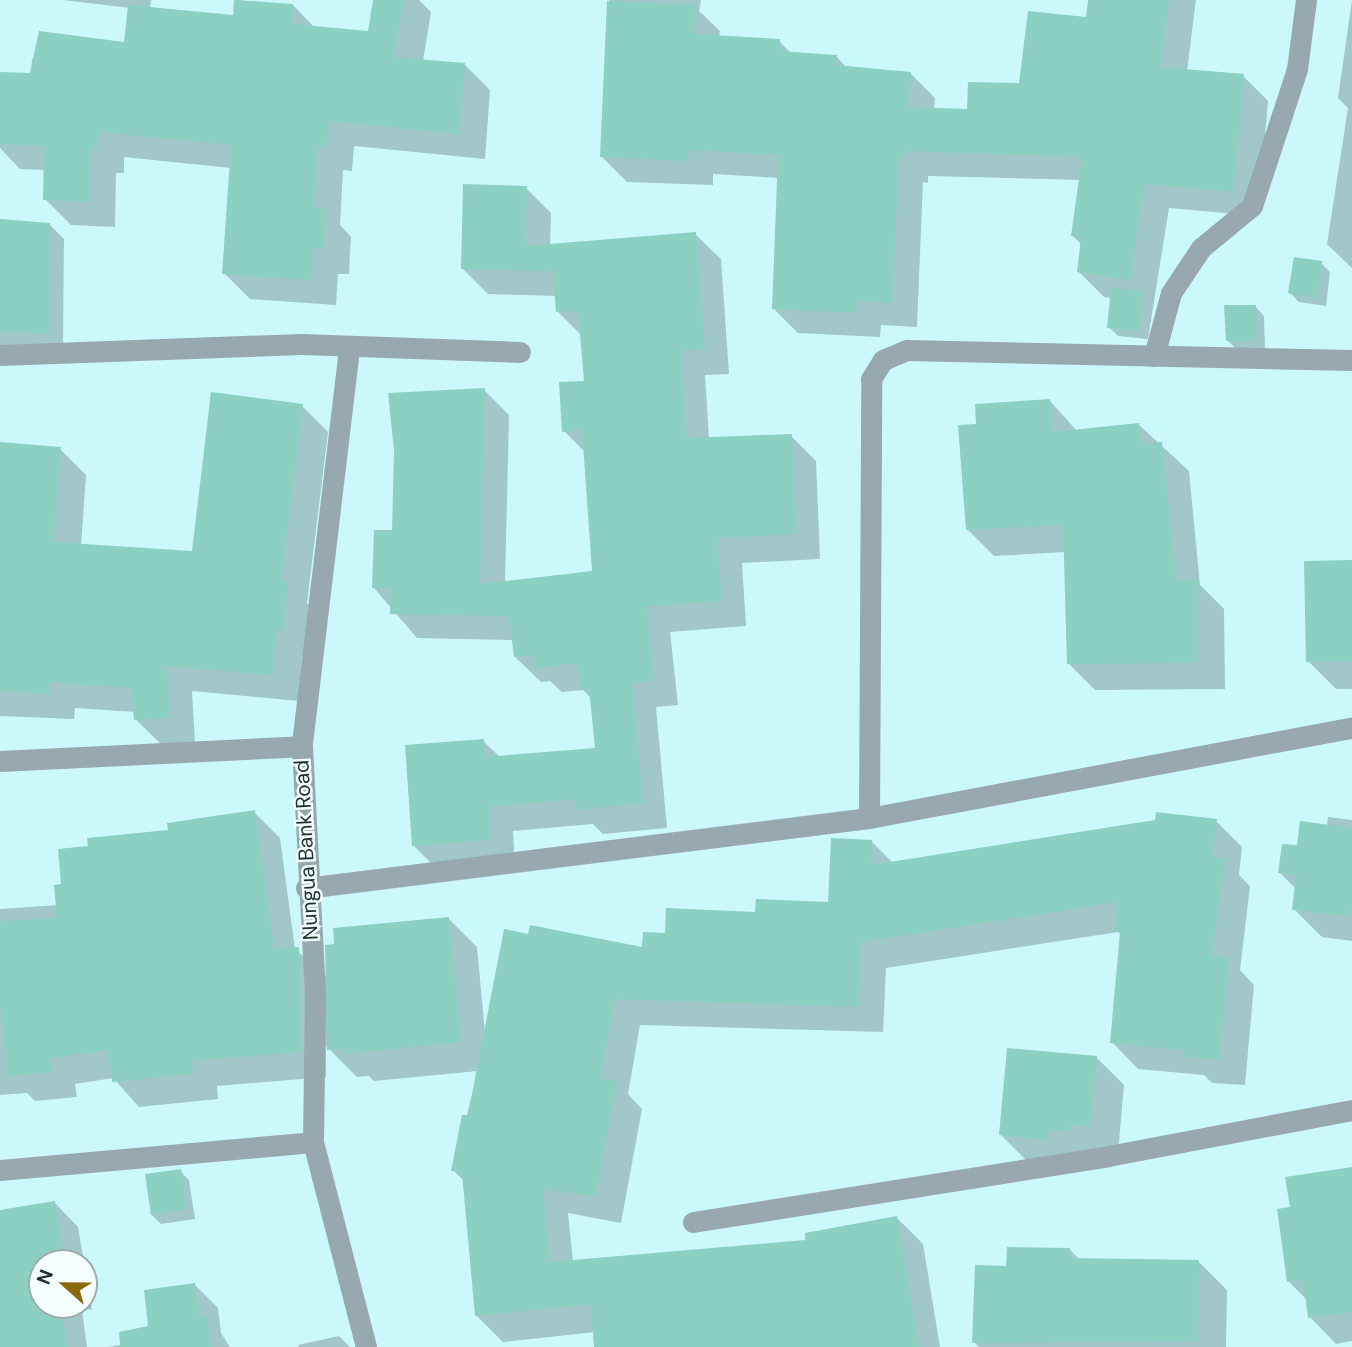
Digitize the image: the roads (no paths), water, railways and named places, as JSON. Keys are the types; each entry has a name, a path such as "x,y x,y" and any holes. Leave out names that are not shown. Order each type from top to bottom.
{"street":[{"path":"1154,356 1171,293 1201,248 1252,206 1297,69 1306,0"},
{"path":"0,355 302,344 349,349 520,352"},
{"name":"Nungua Bank Road","path":"349,349 302,746 306,888 315,996 313,1142 366,1347"},
{"path":"869,818 871,379 883,360 907,350 1352,360"},
{"path":"306,888 869,818 1352,728"},
{"path":"0,761 302,746"},
{"path":"692,1222 1108,1156 1352,1110"},
{"path":"0,1170 313,1142"}]}
